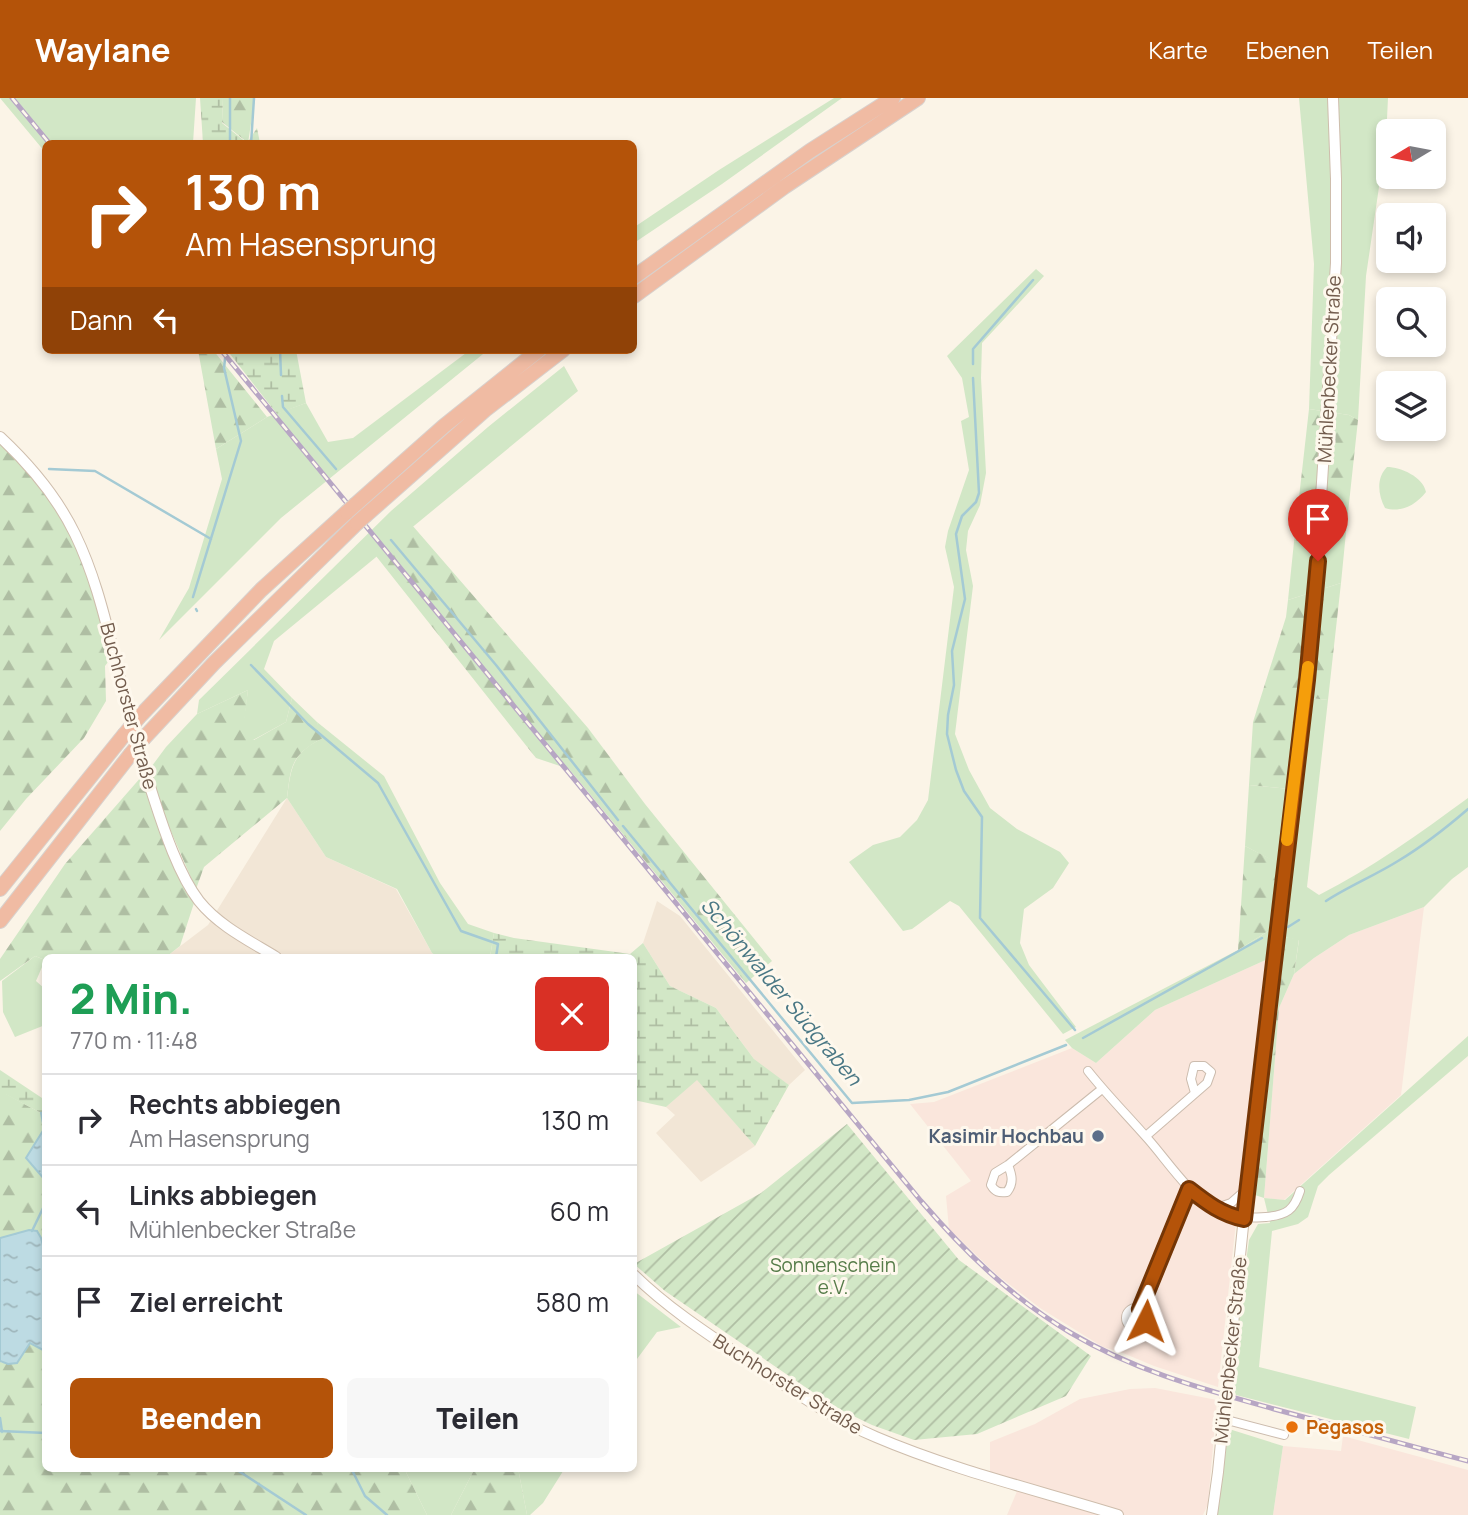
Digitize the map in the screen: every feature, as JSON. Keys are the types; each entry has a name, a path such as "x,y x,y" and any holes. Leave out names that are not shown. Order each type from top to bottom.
{"highway":[{"path":"637,274 810,152 893,98"},
{"path":"637,294 784,187 918,98"},
{"path":"0,921 144,738 214,663 356,513 444,426 533,354"},
{"path":"0,889 139,717 261,590 558,354"}],"main road":[{"name":"Mühlenbecker Straße","path":"1212,1515 1313,623 1336,263 1333,98"},
{"name":"Buchhorster Straße","path":"0,437 32,470 52,496 85,556 99,596 149,783 171,845 196,897 215,917 271,954"},
{"name":"Buchhorster Straße","path":"637,1279 664,1303 699,1328 853,1427 927,1456 1118,1515"}],"street":[{"path":"1088,1070 1189,1189 1214,1209 1244,1219 1279,1216 1290,1212 1300,1191"},
{"path":"1009,1166 1102,1088"},
{"path":"1146,1136 1195,1093"},
{"path":"1140,1309 1189,1189"},
{"path":"1214,1209 1231,1203 1247,1189"},
{"path":"1223,1419 1284,1435"}],"shaded area":[{"path":"287,798 326,857 396,889 434,954 170,954 208,925"},
{"path":"657,901 680,916 805,1070 789,1085 757,1063 716,1008 670,986 643,943"},
{"path":"1424,907 1401,1095 1284,1200 1264,1198 1279,1008 1294,974 1349,935"},
{"path":"1270,958 1242,1167 1218,1387 1103,1347 1040,1308 997,1275 949,1229 946,1196 971,1181 910,1104 934,1102 1072,1048 1096,1063 1155,1010"},
{"path":"697,1079 755,1146 701,1182 656,1133 675,1115 666,1107"},
{"path":"1155,1388 1217,1400 1208,1504 1203,1515 1007,1515 1021,1482 990,1472 990,1442 1035,1424 1080,1399 1130,1389"},
{"path":"1343,1436 1468,1470 1468,1515 1273,1515 1283,1446 1341,1451"}],"green space":[{"path":"0,98 196,98 193,140 42,140 42,148"},
{"path":"200,98 223,98 222,123 243,140 203,140"},
{"path":"223,98 255,98 248,140 244,140 222,122"},
{"path":"834,98 842,98 637,241 637,225"},
{"path":"1299,98 1388,98 1387,119 1376,119 1376,189 1379,189 1366,276 1358,420 1349,415 1309,409 1314,264"},
{"path":"257,128 259,140 249,140"},
{"path":"1036,269 1044,276 982,343 986,473 980,505 968,531 966,550 973,586 955,734 969,770 990,808 1017,829 1060,852 1069,863 1053,888 1024,909 1020,943 1029,965 1076,1027 1063,1034 959,906 950,901 912,929 903,931 849,862 873,845 900,837 917,820 928,800 954,587 945,547 969,470 961,421 969,417 962,378 947,356"},
{"path":"199,354 216,354 267,417 216,449"},
{"path":"230,354 297,354 306,403 277,414"},
{"path":"465,354 483,354 281,518 159,640 189,588 222,479 216,449 267,417 306,403 328,442 353,438"},
{"path":"564,366 578,391 274,641 264,669 292,698 286,722 253,740 242,733 248,690 197,714 199,700 391,511"},
{"path":"1309,409 1349,415 1358,420 1347,522 1294,542"},
{"path":"0,444 40,486 62,519 87,577 111,658 105,666 106,701 84,738 26,799 0,831"},
{"path":"1387,467 1411,474 1421,482 1426,492 1408,507 1385,508 1379,487 1383,471"},
{"path":"1347,522 1341,583 1288,600 1294,542"},
{"path":"412,525 588,728 645,804 772,961 746,983 569,769 536,758 376,556"},
{"path":"1341,583 1328,700 1301,697 1289,789 1249,785 1253,722 1286,617 1288,600"},
{"path":"248,690 243,733 254,740 286,722 292,698 317,722 323,738 304,750 294,762 287,798 204,867 196,889 166,820 149,770 197,714"},
{"path":"1300,697 1328,700 1307,887 1319,895 1339,885 1395,850 1468,798 1468,867 1424,907 1349,935 1294,974 1299,940 1284,937 1273,929 1270,958 1155,1010 1096,1063 1072,1048 1065,1040 1238,950 1273,928 1281,865 1245,846 1249,785 1289,789"},
{"path":"317,722 384,776 440,883 468,924 494,933 490,954 434,954 397,889 326,857 287,798 295,762 304,750 321,739"},
{"path":"142,776 194,903 180,946 170,954 42,954 42,959 35,956 0,981 0,959 65,864"},
{"path":"1245,846 1282,865 1273,928 1238,950"},
{"path":"494,933 630,954 490,954"},
{"path":"1284,937 1299,939 1294,974 1279,1008 1264,1198 1255,1195 1259,1130 1268,1033"},
{"path":"643,943 670,986 716,1008 754,1059 789,1085 755,1146 697,1080 666,1107 637,1101 637,954 630,954"},
{"path":"35,956 42,959 42,967 36,981 42,986 42,1026 15,1037 3,1012 2,981"},
{"path":"1468,1036 1468,1056 1318,1186 1308,1217 1298,1224 1272,1231 1259,1367 1416,1407 1409,1439 1232,1394 1238,1319 1249,1240 1258,1224 1270,1223 1264,1198 1285,1200"},
{"path":"0,1070 42,1098 42,1113 5,1094 0,1094"},
{"path":"0,1094 6,1094 41,1113 42,1132 27,1158 42,1176 42,1242 41,1238 28,1230 0,1238"},
{"name":"Sonnenschein e.V.","path":"847,1124 959,1260 1091,1356 1066,1396 977,1434 914,1440 843,1411 665,1291 637,1267 637,1262 761,1193"},
{"path":"637,1293 681,1327 657,1332 637,1359"},
{"path":"30,1343 42,1349 42,1472 406,1472 427,1515 0,1515 0,1361 17,1363"},
{"path":"1229,1429 1283,1446 1273,1515 1216,1515"},
{"path":"406,1472 473,1472 451,1515 427,1515"},
{"path":"473,1472 519,1472 527,1515 451,1515"},
{"path":"519,1472 562,1472 543,1503 527,1515"}],"water":[{"path":"42,1132 42,1177 26,1158"},
{"path":"29,1230 37,1231 42,1242 42,1349 30,1343 17,1363 8,1364 0,1361 0,1238"}],"waterway":[{"path":"230,98 230,140"},
{"name":"Schönwalder Südgraben","path":"251,140 254,98"},
{"path":"973,364 973,349 1033,280"},
{"path":"193,597 241,441 224,368 226,354"},
{"name":"Schönwalder Südgraben","path":"280,354 281,375"},
{"path":"973,378 979,493 976,502 962,516 956,534 965,599 952,651 954,685 947,734 964,791 982,817 980,918 1075,1030"},
{"name":"Schönwalder Südgraben","path":"282,396 283,407 336,469"},
{"path":"49,469 95,471 211,539"},
{"name":"Schönwalder Südgraben","path":"391,540 496,665 618,820"},
{"path":"251,665 308,724 378,783 461,931 498,944 496,954"},
{"name":"Schönwalder Südgraben","path":"1326,901 1407,855 1468,809"},
{"name":"Schönwalder Südgraben","path":"623,826 852,1103 909,1100 948,1092 1066,1045"},
{"name":"Schönwalder Südgraben","path":"1288,927 1299,920"},
{"name":"Schönwalder Südgraben","path":"1083,1038 1262,938"},
{"path":"32,1231 42,1210"},
{"path":"0,1418 2,1432"},
{"path":"0,1431 42,1433"},
{"path":"240,1472 306,1515"},
{"path":"353,1472 365,1496 387,1515"}],"railway":[{"path":"12,98 47,140"},
{"path":"224,354 921,1201 955,1238 1010,1290 1071,1333 1145,1368 1248,1402 1468,1461"}],"slow traffic":[{"path":"1287,840 1308,667"}],"place":[{"name":"Kasimir Hochbau","path":"1098,1136"},
{"name":"Pegasos","path":"1292,1427"}],"route":[{"path":"1146,1321 1146,1316 1140,1309 1189,1189 1214,1209 1244,1219 1307,680 1318,561"}]}
